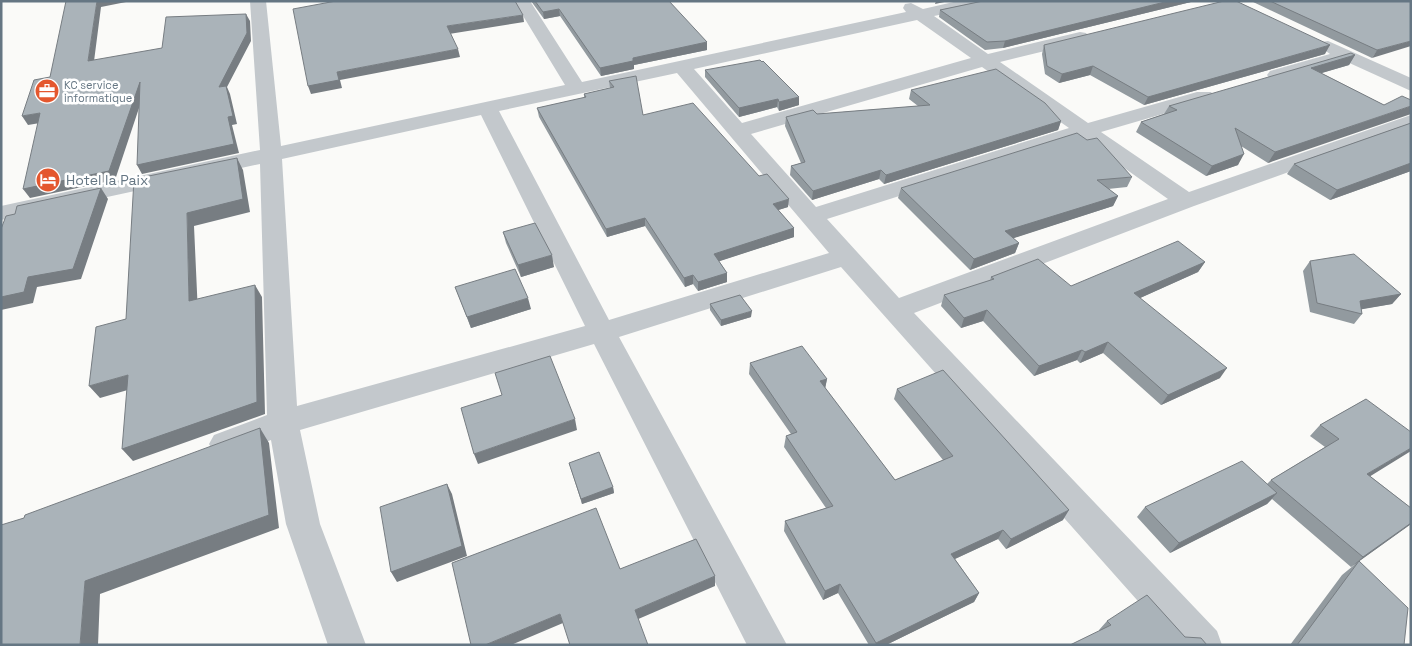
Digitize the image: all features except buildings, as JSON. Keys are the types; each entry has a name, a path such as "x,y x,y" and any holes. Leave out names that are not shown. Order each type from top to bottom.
{"street":[{"path":"258,1 271,153 283,422 304,524 347,645"},
{"path":"522,1 576,88"},
{"path":"901,1 1186,201"},
{"path":"1,213 271,153 982,1"},
{"path":"737,130 985,60 1100,32"},
{"path":"1311,38 1411,85"},
{"path":"1262,79 1346,55"},
{"path":"681,66 894,310 1203,645"},
{"path":"811,216 1085,130 1224,90"},
{"path":"487,107 602,332 768,645"},
{"path":"894,310 1186,201 1411,121"},
{"path":"201,452 283,422 602,332 846,256"}],"place":[{"name":"KC service informatique","path":"47,91"},
{"name":"Hotel la Paix","path":"48,180"}]}
